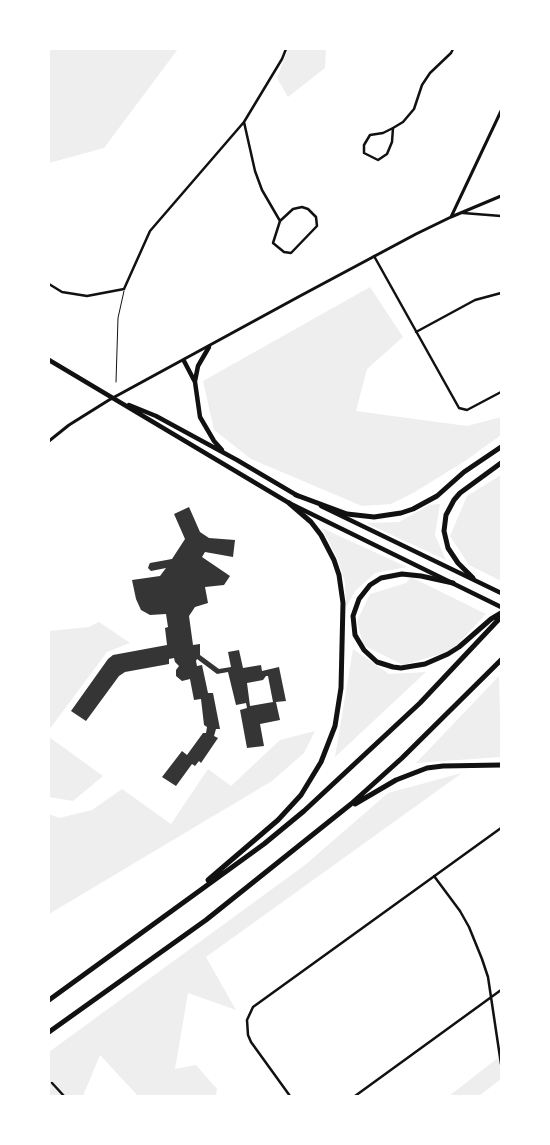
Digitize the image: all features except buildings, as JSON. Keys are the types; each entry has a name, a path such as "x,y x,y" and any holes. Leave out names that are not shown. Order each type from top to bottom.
{"highway":[{"path":"209,347 198,366 195,382 200,417 214,441 224,453"},
{"path":"49,360 289,503 501,607"},
{"path":"184,361 195,382"},
{"path":"114,398 156,416 296,495 501,593"},
{"path":"296,495 347,514 374,517 400,513 419,506 436,496 464,472 501,447"},
{"path":"473,578 458,563 448,548 444,532 446,515 449,507 460,493 501,463"},
{"path":"184,902 290,808 313,777 334,726 341,688 343,603 339,575 334,560 321,535 311,522 289,503"},
{"path":"453,583 402,574 381,578 370,585 358,599 354,616 356,635 364,650 377,662 394,668 425,664 459,647 491,619 501,613"},
{"path":"49,1000 264,844 304,811 384,739 501,618"},
{"path":"49,1032 206,920 344,810 409,752 501,660"},
{"path":"344,810 396,780 427,768 501,765"}],"street":[{"path":"49,284 62,292 87,296 124,289 150,231 244,122 282,59 286,49"},
{"path":"393,128 392,142 387,154 378,160 364,153 364,145 370,135 383,133 403,122 414,109 422,85 430,73 454,49"},
{"path":"451,217 501,111"},
{"path":"244,122 255,171 262,190 280,221"},
{"path":"49,441 69,425 114,398 374,256 451,217 501,196"},
{"path":"302,207 308,209 316,218 318,226 291,253 284,252 272,242 280,221 293,209 302,207"},
{"path":"461,213 501,216"},
{"path":"374,256 416,332 425,344 459,408 468,410 501,392"},
{"path":"416,332 475,300 501,293"},
{"path":"290,1096 250,1042 247,1020 253,1007 501,828"},
{"path":"434,876 460,911 482,958 488,977 501,1064"},
{"path":"355,1096 501,990"},
{"path":"52,1083 64,1096"}],"lane":[{"path":"116,382 118,318 124,289"}],"shaded area":[{"path":"49,49 178,49 104,148 49,163"},
{"path":"288,49 326,49 325,68 288,97 277,78"},
{"path":"370,287 403,337 367,369 356,411 467,426 501,417 501,435 465,461 413,493 391,504 362,506 251,459 214,430 203,381"},
{"path":"501,475 501,581 469,565 450,536 467,496"},
{"path":"440,504 435,535 446,560 366,523 399,522 429,505"},
{"path":"322,528 407,567 375,573 355,591 346,608 345,583 338,560"},
{"path":"411,577 486,614 451,651 403,665 363,645 357,621 370,594 406,583"},
{"path":"99,622 130,643 107,652 49,730 49,631 89,627"},
{"path":"353,649 389,674 426,672 335,757"},
{"path":"499,676 501,757 416,763"},
{"path":"315,731 304,753 272,781 49,914 49,814 59,818 92,810 122,789 171,824 208,769 231,786 280,740"},
{"path":"49,737 103,776 73,801 49,797"},
{"path":"462,773 206,957 236,1010 188,993 175,1069 196,1065 217,1089 216,1096 138,1096 100,1055 83,1096 49,1096 49,1052 305,865 388,793"},
{"path":"499,1057 501,1079 479,1096 449,1096"}]}
